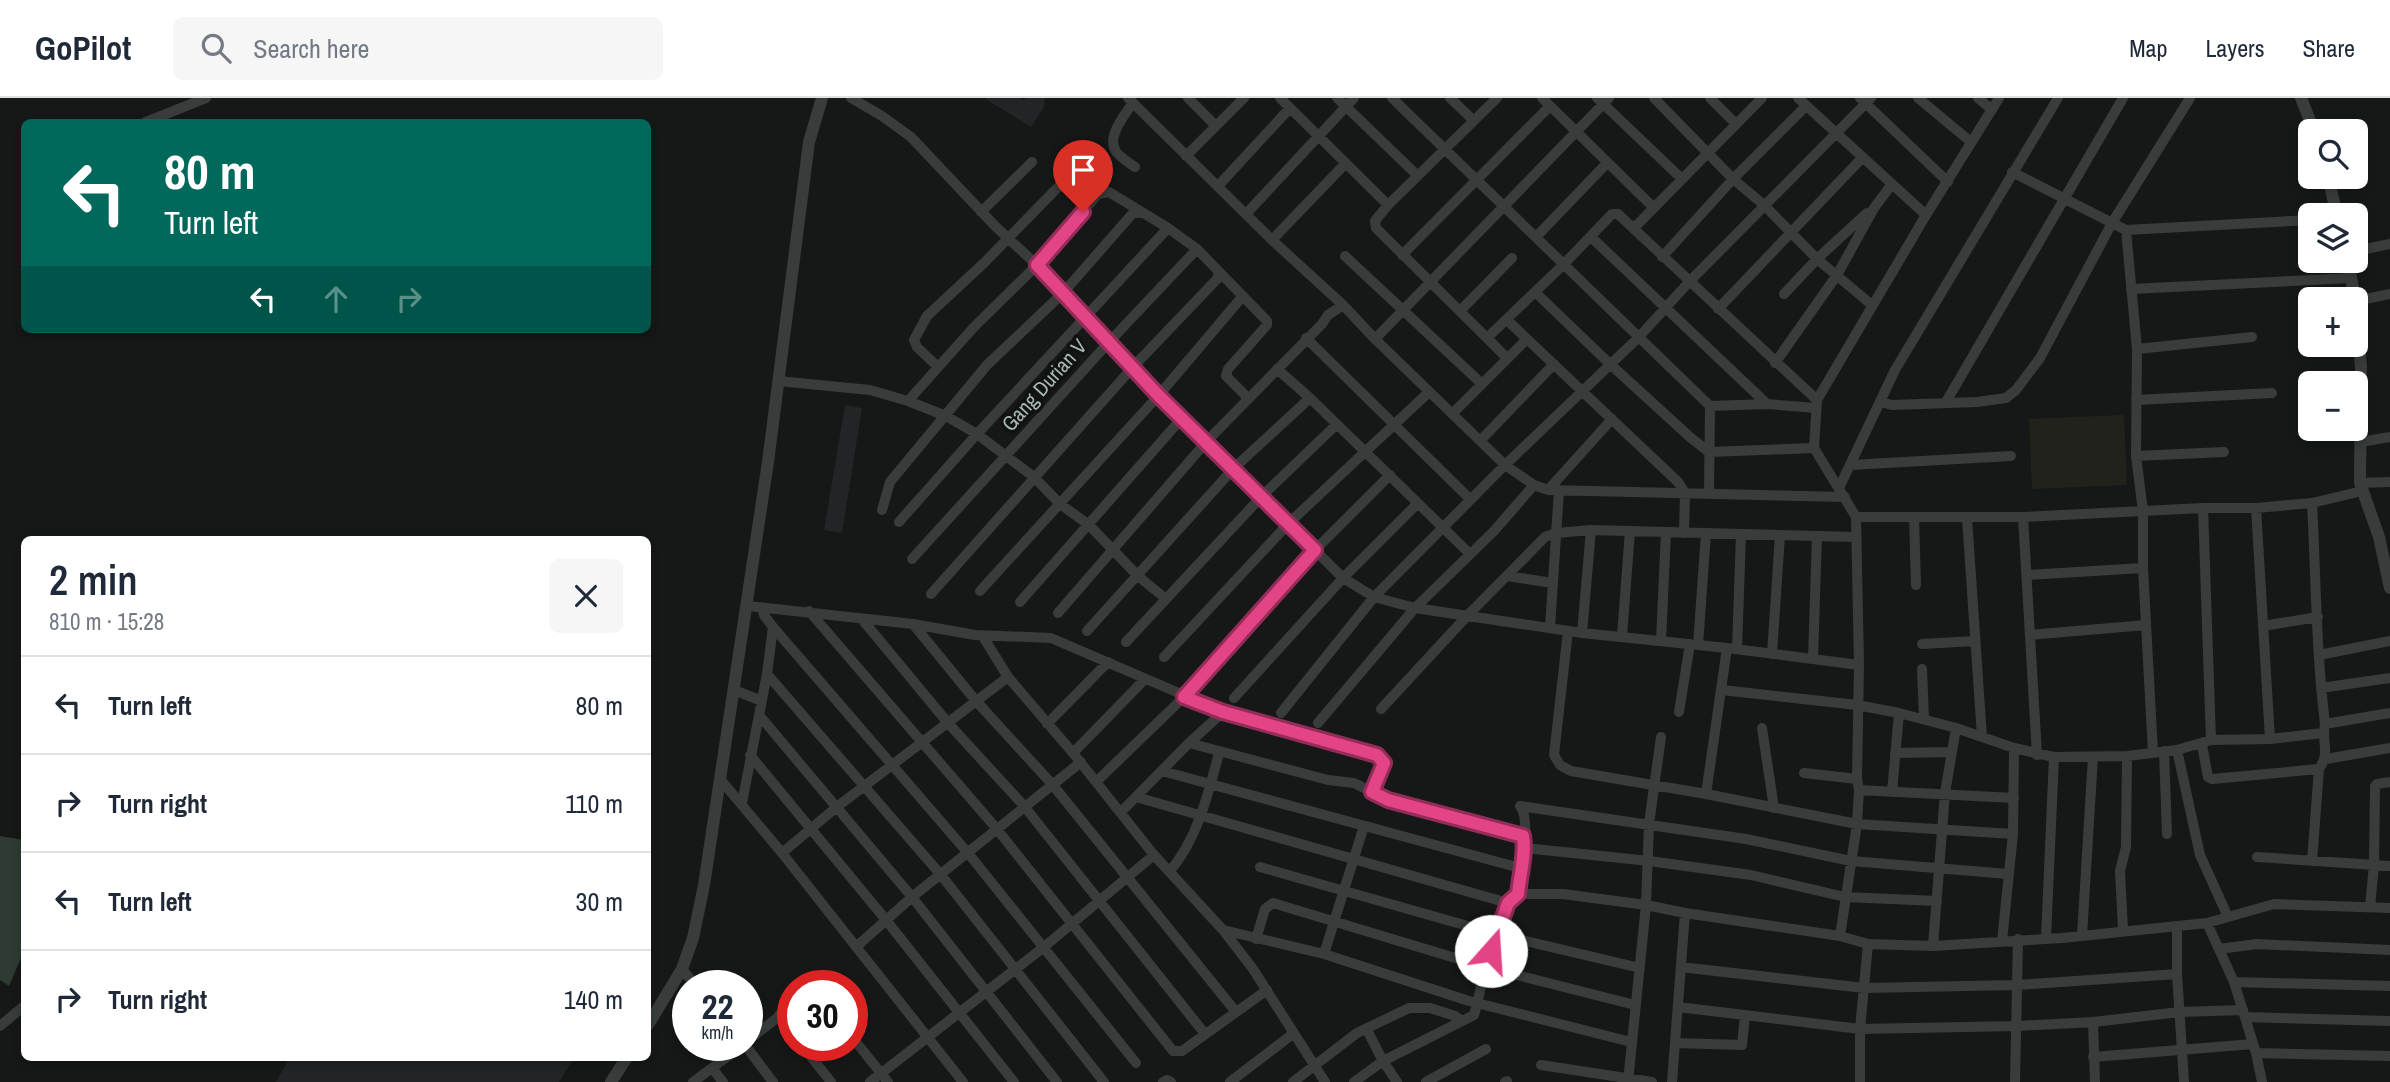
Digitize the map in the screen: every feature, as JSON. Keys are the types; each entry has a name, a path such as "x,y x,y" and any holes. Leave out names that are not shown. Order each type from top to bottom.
{"street":[{"path":"154,119 206,98"},
{"path":"651,1020 682,969 693,937 704,885 748,606 809,142 821,98"},
{"path":"852,98 911,137 981,212 1037,265 1110,341 1158,395 1343,578 1374,597 1415,608 1582,633 1732,648 1859,665"},
{"path":"1188,98 1216,126"},
{"path":"1186,156 1244,98"},
{"path":"1280,98 1388,205"},
{"path":"1337,98 1350,102 1418,176"},
{"path":"1392,98 1710,406 1816,404"},
{"path":"1450,98 1473,120"},
{"path":"1497,98 1375,221 1376,228 1402,255 1507,358"},
{"path":"1654,98 1733,179 1764,205 1817,259 1872,305"},
{"path":"1710,98 1736,124"},
{"path":"1634,228 1762,98"},
{"path":"1918,98 1971,142"},
{"path":"1978,98 1992,110"},
{"path":"1840,936 1857,824 1859,665 1856,517 1814,448 1816,404 1872,305 1999,98"},
{"path":"1842,493 1850,465 1895,370 2058,98"},
{"path":"1946,402 2123,98"},
{"path":"1881,401 1892,405 1977,402 2006,398 2016,390 2040,358 2112,223 2190,98"},
{"path":"2301,98 2309,119"},
{"path":"1135,167 1116,152 1112,144 1130,100 1505,465 1534,485 1553,490 1709,494 1842,493"},
{"path":"1375,339 1576,133 1603,100 1682,179"},
{"path":"1281,713 1374,597 1470,499 1638,338 1689,282 1838,132 1865,100 1948,182"},
{"path":"1246,214 1350,102"},
{"path":"1402,255 1475,181 1546,102 1654,208"},
{"path":"1662,257 1802,102 1926,215"},
{"path":"1218,186 1290,108"},
{"path":"1718,309 1863,157"},
{"path":"981,212 1032,162"},
{"path":"1536,237 1607,163"},
{"path":"1272,240 1345,164"},
{"path":"2012,172 2126,230 2298,221"},
{"path":"938,367 914,340 927,316 1063,183"},
{"path":"1775,363 1837,275 1874,208 1892,184"},
{"path":"908,401 974,327 1037,265 1098,194 1109,192 1197,249 1267,321 1267,325 1228,369 1226,376 1248,398"},
{"path":"1784,294 1817,259 1874,208"},
{"path":"881,510 890,482 987,365 1063,293 1133,214 1141,213"},
{"path":"1487,338 1612,214 1618,214 1816,404"},
{"path":"899,522 1168,228"},
{"path":"2126,230 2137,349 2136,456 2143,511 2146,625 2167,834"},
{"path":"1591,237 1767,404"},
{"path":"2368,249 2390,244"},
{"name":"Gang Durian V","path":"912,559 1197,249"},
{"path":"1345,256 1482,384"},
{"path":"1460,311 1512,258"},
{"path":"931,594 1219,273"},
{"path":"2350,273 2353,287"},
{"path":"2132,289 2351,278"},
{"path":"1535,292 1611,365 1709,452 1814,448"},
{"path":"2368,298 2390,295"},
{"path":"980,591 1158,395 1242,297"},
{"path":"1058,613 1207,441 1328,315 1343,305"},
{"path":"1507,320 1678,482 1685,493 1685,533"},
{"path":"2137,349 2252,337"},
{"path":"1306,338 1470,499"},
{"path":"1452,414 1527,339"},
{"path":"2360,357 2361,487 2385,537 2390,589"},
{"path":"1480,441 1554,364"},
{"path":"1277,369 1470,554"},
{"path":"778,381 870,390 946,416 977,434 1034,477 1060,504 1089,525 1138,576 1166,599"},
{"path":"1164,657 1289,523 1429,392"},
{"path":"2136,400 2272,393"},
{"path":"1087,631 1234,468 1310,398"},
{"path":"1709,494 1710,406"},
{"path":"1020,602 1182,418"},
{"path":"1550,628 1556,533 1553,490 1612,419"},
{"path":"1126,642 1262,496 1337,424"},
{"path":"2361,442 2390,438"},
{"path":"2136,456 2224,452"},
{"path":"1850,465 2011,457"},
{"path":"1096,782 1184,697 1315,550 1390,475"},
{"path":"1856,517 2023,517 2256,508 2312,503 2361,487 2390,482"},
{"path":"1318,723 1415,608 1534,485"},
{"path":"1234,698 1343,578 1418,503"},
{"path":"2312,503 2317,643 2326,759 2319,769 2312,861"},
{"path":"2203,508 2208,777 2212,779 2319,769"},
{"path":"2256,508 2270,739"},
{"path":"1914,517 1916,585"},
{"path":"2023,517 2037,755"},
{"path":"1966,518 1982,737"},
{"path":"1582,633 1591,530"},
{"path":"1381,709 1545,537 1556,533 1591,530 1855,537"},
{"path":"1622,636 1630,531"},
{"path":"1661,641 1666,532"},
{"path":"1679,712 1694,645 1706,533"},
{"path":"1706,794 1722,690 1732,648 1741,534"},
{"path":"1772,654 1780,535"},
{"path":"1814,658 1817,536"},
{"path":"2027,575 2143,568"},
{"path":"1507,576 1553,583"},
{"path":"748,606 913,624 982,635 1051,638 1223,712 1377,755 1384,763 1372,792"},
{"path":"762,608 773,627 968,853 1136,1062"},
{"path":"808,611 996,828 1173,1051 1182,1051 1267,990"},
{"path":"2263,626 2318,617"},
{"path":"861,618 948,723 1024,806 1205,1034"},
{"path":"913,624 976,701 1052,784 1236,1012"},
{"path":"2030,635 2146,625"},
{"path":"742,803 767,674 773,627"},
{"path":"1568,631 1554,755 1560,765 1571,771 1857,824 2013,834"},
{"path":"982,635 1008,677 1081,762 1154,855 1223,930 1267,990 1325,1082"},
{"path":"1922,644 1975,641"},
{"path":"2319,655 2390,641"},
{"path":"1047,724 1108,662"},
{"path":"1922,669 1924,719"},
{"path":"767,674 940,875 1104,1082"},
{"path":"782,853 838,806 1008,677"},
{"path":"2321,688 2390,678"},
{"path":"1073,753 1145,679"},
{"path":"734,690 762,701"},
{"path":"1722,690 1857,705 1899,713 1956,728 2037,755 2054,757 2127,756 2207,743 2270,739 2390,713"},
{"path":"1121,812 1223,712"},
{"path":"1892,792 1899,713"},
{"path":"759,715 912,897 1057,1082"},
{"path":"1762,728 1774,808"},
{"path":"1933,946 1937,867 1956,728"},
{"path":"1627,1081 1646,905 1649,824 1661,737"},
{"path":"1189,743 1328,780 1354,783 1388,800 1523,836"},
{"path":"2002,941 2013,834 2014,748"},
{"path":"2326,759 2390,748"},
{"path":"2177,750 2200,855 2228,917"},
{"path":"1895,753 1952,752"},
{"path":"1170,871 1202,816 1219,753"},
{"path":"750,755 813,829 1014,1082"},
{"path":"2123,930 2120,871 2126,847 2127,756"},
{"path":"2046,938 2054,757"},
{"path":"2082,935 2094,757"},
{"path":"856,947 912,897 1081,762"},
{"path":"1162,771 1520,868"},
{"path":"1804,774 1892,792 2014,798"},
{"path":"720,779 742,803 963,1082"},
{"path":"2370,907 2374,865 2375,786 2390,782"},
{"path":"1136,797 1508,903"},
{"path":"1518,894 1527,820 1520,806 1746,839 1851,861 2008,874"},
{"path":"1324,954 1364,826"},
{"path":"1525,848 1751,875 1846,897 1937,901"},
{"path":"870,1082 885,1078 927,1038 1044,947 1154,855"},
{"path":"2257,857 2390,866"},
{"path":"1260,867 1496,934 1640,968"},
{"path":"1354,1082 1383,1061 1474,1015 1496,934 1508,903 1518,894 1563,894 1646,905 1840,936 1868,944 1933,946 2207,923 2274,904 2390,908"},
{"path":"1256,939 1265,909 1273,903 1485,967 1635,1005"},
{"path":"1672,1082 1685,913"},
{"path":"2207,923 2234,982 2262,1082"},
{"path":"2177,926 2177,974 2184,1082"},
{"path":"1223,930 1324,954 1478,1003 1631,1042"},
{"path":"2015,1082 2018,939"},
{"path":"1860,1082 1860,1029 1868,944"},
{"path":"2219,949 2257,944 2390,950"},
{"path":"1681,967 1864,988 2017,985 2177,974"},
{"path":"2234,982 2390,986"},
{"path":"1293,1082 1357,1033 1409,1008 1430,1007 1462,1021"},
{"path":"1678,1007 1860,1029 2017,1026 2180,1012 2390,1021"},
{"path":"0,1026 21,1008"},
{"path":"1675,1043 1742,1045 1745,1016"},
{"path":"763,1029 777,1017"},
{"path":"2093,1021 2095,1082"},
{"path":"1367,1030 1397,1082"},
{"path":"1230,1082 1294,1033"},
{"path":"2093,1057 2182,1049 2254,1048 2390,1056"},
{"path":"1426,1082 1486,1049"},
{"path":"868,1057 885,1078"},
{"path":"611,1082 624,1061"},
{"path":"693,1082 722,1061"},
{"path":"758,1061 773,1082"},
{"path":"815,1061 831,1082"},
{"path":"1541,1065 1627,1081 1651,1082"},
{"path":"712,1068 723,1082"},
{"path":"1163,1082 1171,1082"}],"shaded area":[{"path":"984,98 1045,98 1044,107 1031,127"},
{"path":"845,405 862,408 842,533 824,530"},
{"path":"2124,415 2127,485 2032,489 2029,419"},
{"path":"0,836 21,840 21,958 9,986 0,980"},
{"path":"288,1061 572,1061 559,1082 276,1082"}],"route":[{"path":"1083,212 1037,265 1158,395 1315,550 1184,697 1223,712 1377,755 1384,763 1372,792 1388,800 1523,836 1525,848 1518,894 1508,903 1491,951"}]}
